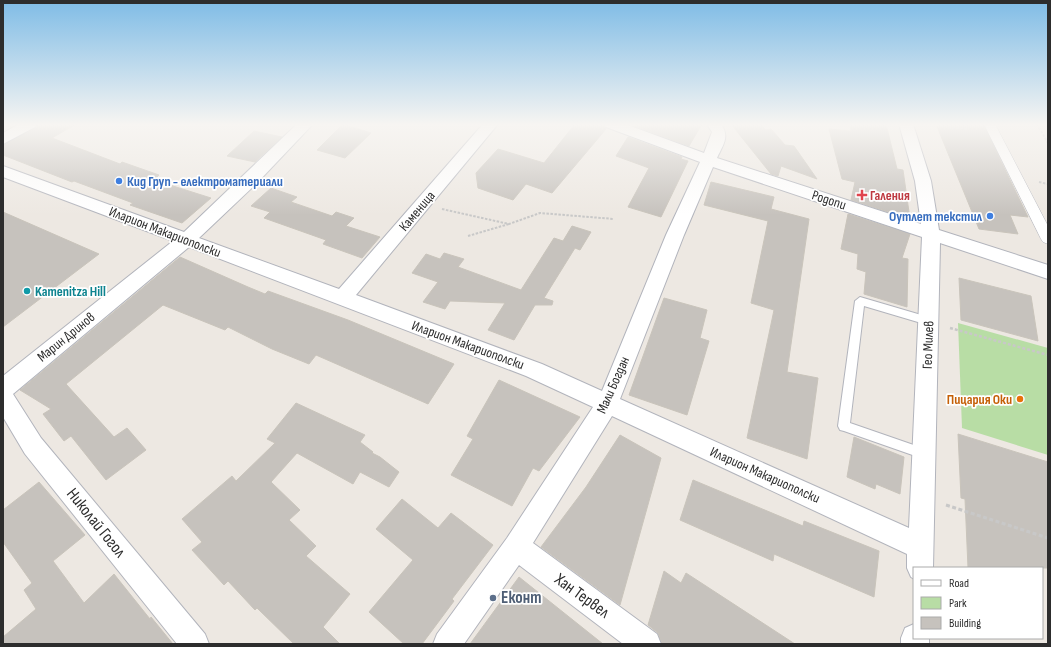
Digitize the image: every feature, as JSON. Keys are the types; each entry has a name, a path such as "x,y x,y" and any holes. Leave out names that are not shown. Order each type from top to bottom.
{"street":[{"name":"Марин Дринов","path":"3,389 186,240 276,154"},
{"name":"Каменица","path":"342,298 465,154"},
{"name":"Родопи","path":"692,154 1048,272"},
{"name":"Мали Богдан","path":"446,644 516,547 607,404 675,234 711,154"},
{"name":"Гео Милев","path":"915,154 923,181 931,233 921,557"},
{"path":"1004,154 1048,239"},
{"name":"Иларион Макариополски","path":"3,171 534,370 921,557"},
{"name":"Николай Гогол","path":"3,397 33,446 195,644"},
{"name":"Хан Тервел","path":"516,547 648,644"}],"lane":[{"path":"924,454 844,426 860,301 928,321"}],"path":[{"path":"422,204 509,224"},
{"path":"468,236 540,213 614,219"},
{"path":"928,321 1048,355"},
{"path":"923,497 1048,538"}],"green space":[{"path":"958,323 1048,348 1048,455 962,428"}],"building":[{"path":"94,154 120,164 122,162 159,175 154,180 211,198 182,223 130,205 133,203 74,181 72,182 3,155"},
{"path":"229,154 263,154 255,162 227,156"},
{"path":"332,154 349,154 345,158"},
{"path":"493,154 515,154 544,163 551,154 585,154 552,193 526,184 513,200 478,188 476,173"},
{"path":"617,154 674,154 682,157 681,159 688,161 661,217 628,207 649,168 616,156"},
{"path":"755,154 800,154 817,179 781,166 778,176 771,174"},
{"path":"836,154 893,154 897,169 903,170 910,219 851,200 855,182 842,179"},
{"path":"948,154 998,154 1028,217 1010,215 1018,234 979,229"},
{"path":"711,182 774,197 771,209 809,219 787,372 818,378 807,459 747,438 774,310 751,303 768,221 704,205"},
{"path":"271,188 297,197 291,202 332,216 336,212 354,218 346,226 380,237 362,258 323,244 326,240 264,218 270,212 251,206"},
{"name":"Kamenitza Hill","path":"3,212 99,254 3,327"},
{"path":"848,214 910,234 902,258 908,259 907,307 864,294 866,272 857,269 858,254 841,249"},
{"path":"572,226 591,232 580,250 575,248 544,298 553,301 552,305 535,305 514,340 488,330 505,303 450,301 445,309 423,302 438,282 412,273 426,254 440,259 444,253 464,259 458,267 521,290 554,238 563,241"},
{"path":"180,257 265,294 268,291 348,320 454,364 428,404 316,355 309,364 272,349 228,327 225,330 163,305 66,384 114,437 127,428 146,450 106,480 71,436 64,441 43,414 51,409 20,390"},
{"path":"959,278 1031,296 1038,341 961,320"},
{"path":"664,298 707,310 700,338 709,341 687,415 629,395"},
{"path":"499,380 580,417 539,471 533,468 512,506 451,475 473,439 467,436"},
{"path":"296,403 365,435 360,442 373,452 372,453 380,457 399,472 389,487 360,472 353,484 297,453 271,482 300,510 289,520 316,546 306,556 350,594 323,627 340,644 294,644 257,608 255,610 228,581 224,585 192,550 202,542 182,519 232,476 236,481 275,443 267,439"},
{"path":"958,434 1048,462 1048,568 968,567 965,499 961,498"},
{"path":"620,435 661,458 620,605 541,547 586,487"},
{"path":"854,437 904,457 900,494 876,484 875,489 847,477"},
{"path":"693,480 803,526 804,521 879,551 874,597 774,554 773,561 680,520"},
{"path":"39,482 85,535 53,561 84,603 114,574 150,619 151,617 173,644 3,644 3,637 36,609 24,590 32,583 3,542 3,510"},
{"path":"402,499 438,528 451,513 493,545 452,599 454,601 422,644 404,644 369,612 413,560 376,529"},
{"path":"664,571 681,583 686,573 795,644 662,644 658,633 648,625"},
{"path":"519,577 603,644 470,644"}],"place":[{"name":"Кид Груп - електроматериали","path":"119,181"},
{"name":"Галения","path":"862,195"},
{"name":"Оутлет текстил","path":"990,216"},
{"name":"Kamenitza Hill","path":"27,291"},
{"name":"Пицария Оки","path":"1020,399"},
{"name":"Еконт","path":"493,598"}]}
